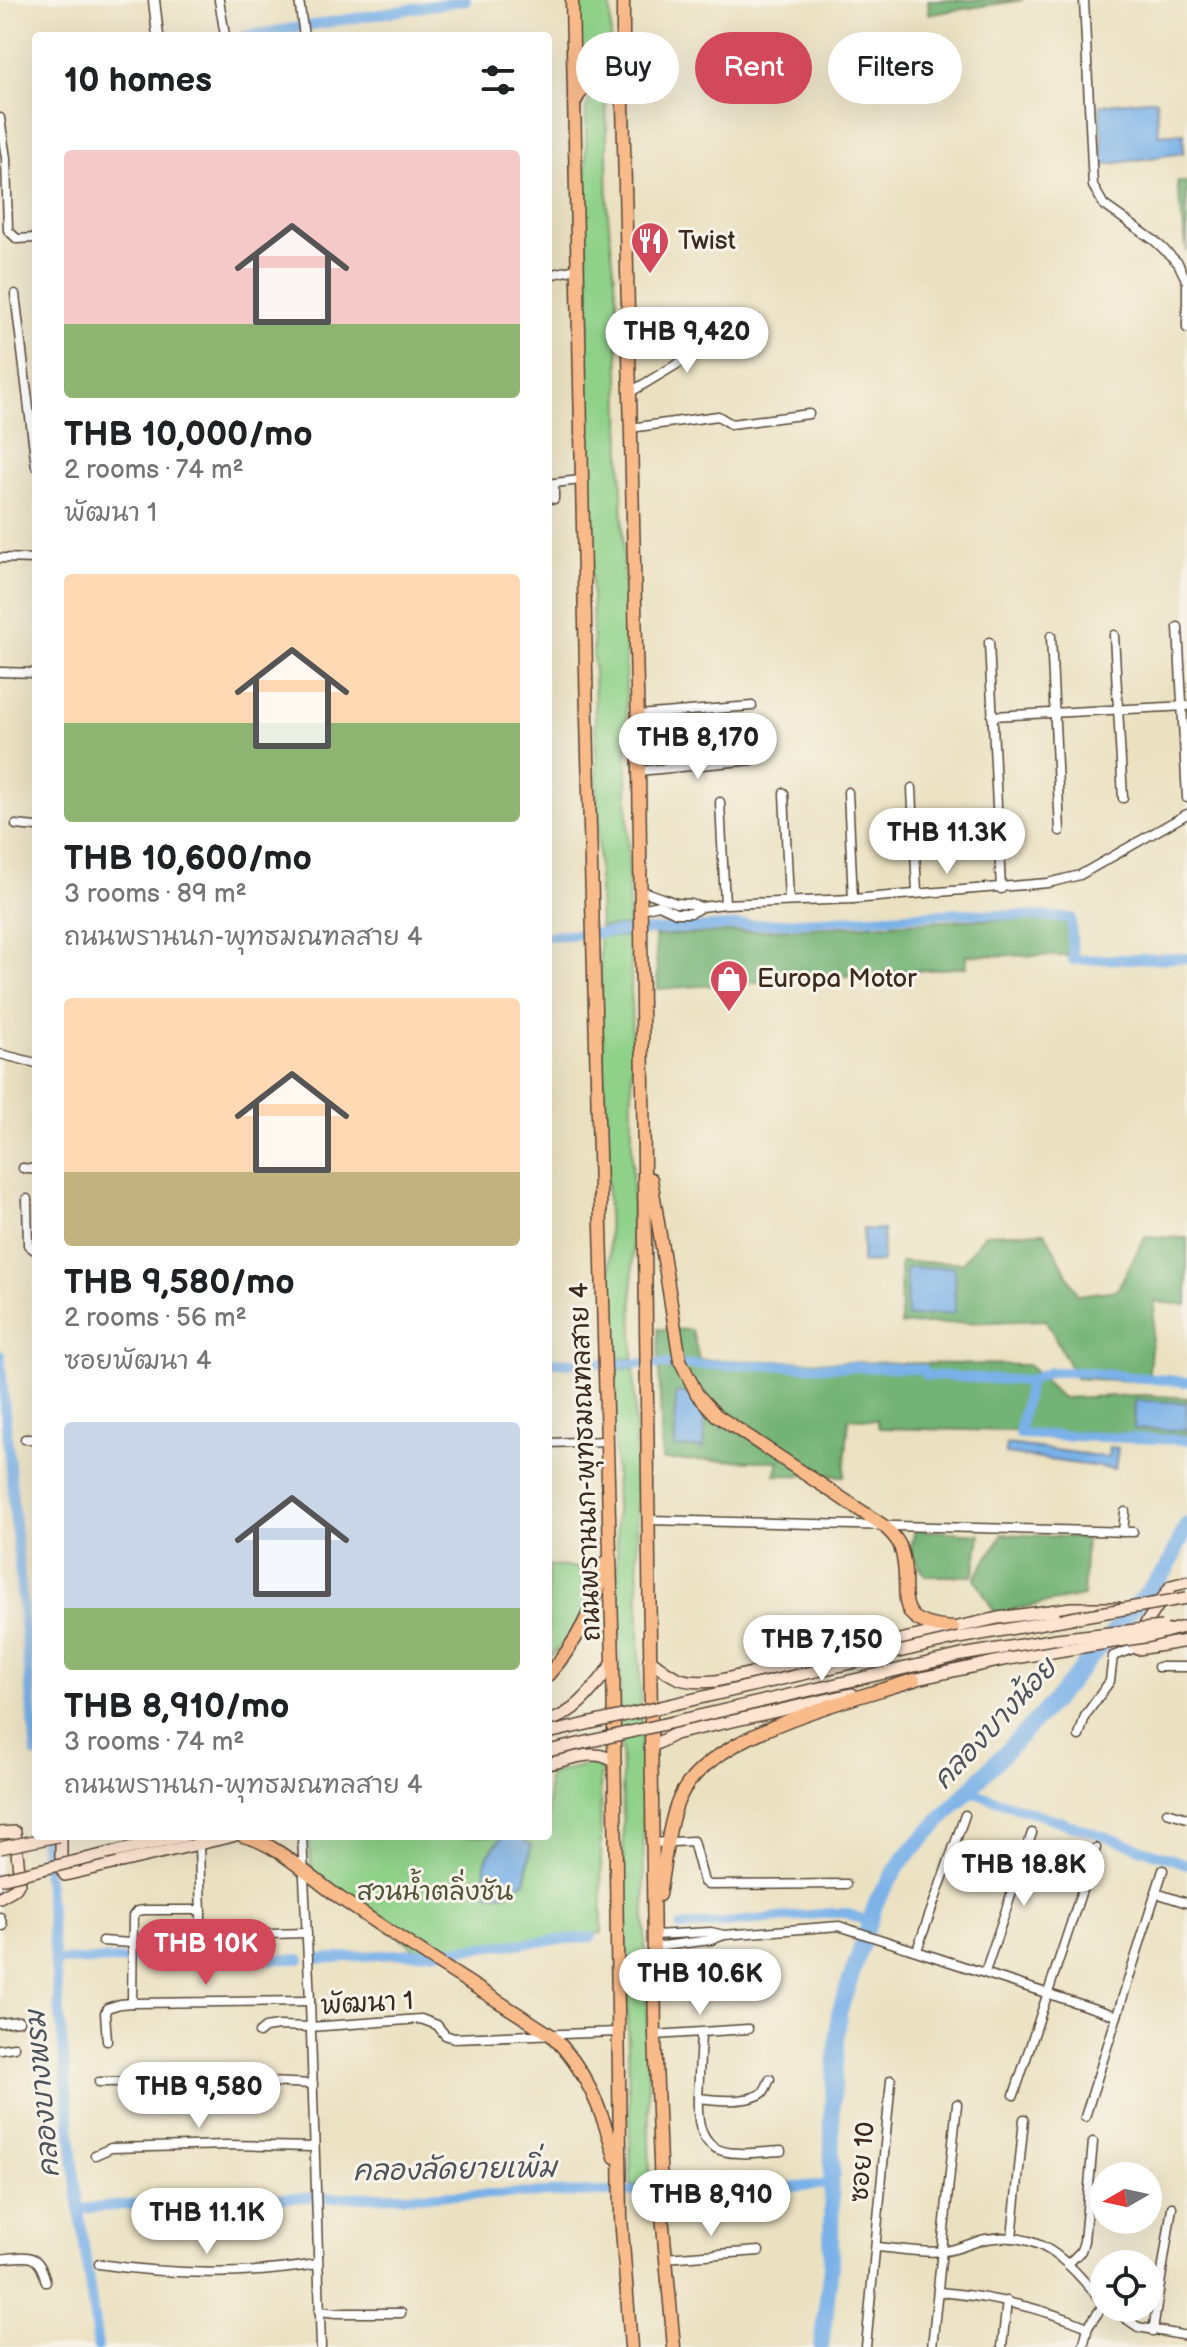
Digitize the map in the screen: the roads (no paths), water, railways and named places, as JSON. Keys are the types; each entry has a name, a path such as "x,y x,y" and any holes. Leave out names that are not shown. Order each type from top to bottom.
{"main road":[{"path":"623,3 623,32"},
{"name":"ถนนพรานนก-พุทธมณฑลสาย 4","path":"572,4 581,480 613,1663 621,2217 629,2347"},
{"path":"573,105 576,99"},
{"path":"623,104 639,771 655,2035 662,2215 674,2347"},
{"path":"644,1138 682,1366 697,1394 716,1415 884,1526 900,1544 906,1600 911,1616 927,1626 956,1633"},
{"path":"552,1669 588,1619 598,1596 610,1544"},
{"path":"1187,1582 1171,1586 1133,1641 1135,1648 1187,1641"},
{"path":"649,1659 676,1679 695,1682 956,1633 1060,1620 1187,1598"},
{"path":"552,1732 956,1633 998,1618 1071,1608 1125,1608"},
{"path":"650,1747 675,1734 914,1680 1008,1659 1150,1636 1187,1626"},
{"path":"552,1750 962,1655 1057,1639 1187,1626"},
{"path":"552,1720 582,1701 613,1663"},
{"path":"758,1672 747,1680 743,1690 750,1710 759,1715"},
{"path":"654,1918 679,1798 690,1779 736,1743 914,1680"},
{"path":"552,1763 599,1754 608,1756 614,1762"},
{"path":"0,1833 15,1832 20,1881 16,1888 0,1897"},
{"path":"0,1848 40,1840"},
{"path":"60,1840 61,1868 65,1875 215,1840"},
{"path":"0,1879 168,1840"},
{"path":"258,1840 551,2035 567,2050 588,2081 606,2123 620,2175"},
{"path":"669,2293 681,2347"}],"street":[{"path":"154,0 158,32"},
{"path":"219,0 224,32"},
{"path":"299,0 303,32"},
{"path":"1084,0 1093,186 1104,205 1155,241 1178,263 1187,282 1187,328"},
{"path":"0,118 6,158 4,209 8,230 11,237 32,238"},
{"path":"552,274 577,269"},
{"path":"15,294 32,433"},
{"path":"629,393 689,357 744,349"},
{"path":"630,428 718,416 731,424 809,414"},
{"path":"554,499 554,483 581,480"},
{"path":"0,558 32,559"},
{"path":"1178,627 1187,798"},
{"path":"1114,635 1123,798"},
{"path":"1051,636 1060,831"},
{"path":"989,642 1001,889"},
{"path":"0,672 32,673"},
{"path":"638,715 752,706"},
{"path":"992,716 1184,706"},
{"path":"639,771 753,760"},
{"path":"912,788 917,893"},
{"path":"848,792 853,899"},
{"path":"784,793 789,901"},
{"path":"720,802 725,904"},
{"path":"640,890 676,903 701,907 1001,889 1048,883 1080,875 1187,814"},
{"path":"16,825 32,827"},
{"path":"641,909 659,905 676,913 691,913 701,907"},
{"path":"0,1054 32,1062"},
{"path":"23,1168 32,1169"},
{"path":"27,1199 28,1245 32,1248"},
{"path":"25,1439 32,1439"},
{"path":"552,1443 608,1441"},
{"path":"649,1520 1128,1532 1125,1512"},
{"path":"1079,1736 1085,1716 1110,1681 1113,1656 1135,1648"},
{"path":"1158,1667 1187,1667"},
{"path":"1167,1812 1187,1818"},
{"path":"917,1950 965,1815"},
{"path":"985,1972 1032,1833"},
{"path":"302,1840 321,2347"},
{"path":"652,1843 693,1841 705,1885 846,1884"},
{"path":"199,1844 202,1954"},
{"path":"1014,2095 1096,1848"},
{"path":"1085,2117 1163,1870"},
{"path":"1156,1893 1187,1903"},
{"path":"132,2003 133,1916 137,1911 202,1910"},
{"path":"655,1941 711,1932 724,1935 839,1926 1117,2016"},
{"path":"270,1934 307,1933"},
{"path":"102,1941 131,1943"},
{"path":"107,2041 105,2013 107,2008 120,2004 310,2001"},
{"name":"พัฒนา 1","path":"259,2033 265,2028 278,2026 310,2027 421,2019 437,2025 445,2035 454,2038 618,2032"},
{"path":"0,2023 19,2021"},
{"path":"655,2035 748,2029"},
{"path":"701,2033 697,2122 701,2134 718,2150 735,2154 781,2151"},
{"path":"0,2049 14,2047"},
{"path":"698,2098 758,2096 770,2079"},
{"name":"ซอย 10","path":"866,2347 891,2080"},
{"path":"99,2082 313,2084"},
{"path":"932,2347 957,2104"},
{"path":"1012,2238 1024,2119"},
{"path":"1069,2263 1081,2251 1084,2241 1093,2142"},
{"path":"95,2155 111,2148 228,2145 313,2147"},
{"path":"1153,2331 1172,2207"},
{"path":"876,2247 944,2251 987,2239 1012,2238 1038,2244 1062,2257 1090,2288"},
{"path":"665,2258 759,2251"},
{"path":"0,2259 31,2257 39,2262 46,2282"},
{"path":"99,2264 179,2273 283,2269 317,2264"},
{"path":"940,2292 1007,2301 1052,2312 1088,2327"},
{"path":"1002,2347 1007,2301"},
{"path":"319,2311 401,2313"},
{"path":"1083,2347 1091,2322"},
{"path":"1131,2322 1153,2331 1187,2336"}],"water":[{"path":"1156,99 1159,135 1184,133 1183,153 1103,165 1100,105"},
{"path":"863,1229 883,1230 882,1262 862,1263"},
{"path":"954,1267 955,1313 907,1317 906,1268"},
{"path":"676,1393 705,1393 704,1448 675,1447"},
{"path":"1135,1400 1187,1403 1187,1430 1134,1429"},
{"path":"1006,1444 1108,1457 1109,1447 1118,1448 1115,1469 1005,1454"},
{"path":"500,1840 524,1840 531,1845 526,1880 507,1894 487,1893 486,1862"}],"waterway":[{"path":"270,32 466,0"},
{"path":"552,936 962,913 1071,918 1073,960 1187,958"},
{"name":"คลองบางพรม","path":"0,1355 32,1710"},
{"path":"552,1362 923,1369 926,1375 1029,1381 1019,1434 1187,1440"},
{"path":"1029,1381 1049,1372 1081,1372 1187,1382"},
{"name":"คลองบางน้อย","path":"821,2347 831,2267 832,2110 839,2013 877,1900 903,1859 1053,1702 1167,1569 1187,1525"},
{"path":"969,1791 1187,1864"},
{"name":"คลองบางพรม","path":"43,1840 76,2187 98,2347"},
{"path":"681,1927 831,1913 846,1913 870,1922"},
{"path":"317,1959 591,1937"},
{"path":"136,1960 300,1959"},
{"path":"55,1961 123,1960"},
{"name":"คลองลัดยายเพิ่ม","path":"79,2209 288,2198 764,2189 832,2184"}],"place":[{"name":"Twist","path":"650,275"},
{"name":"Europa Motor","path":"729,1013"}],"park label":[{"name":"สวนน้ำตลิ่งชัน","path":"435,1892"}]}
